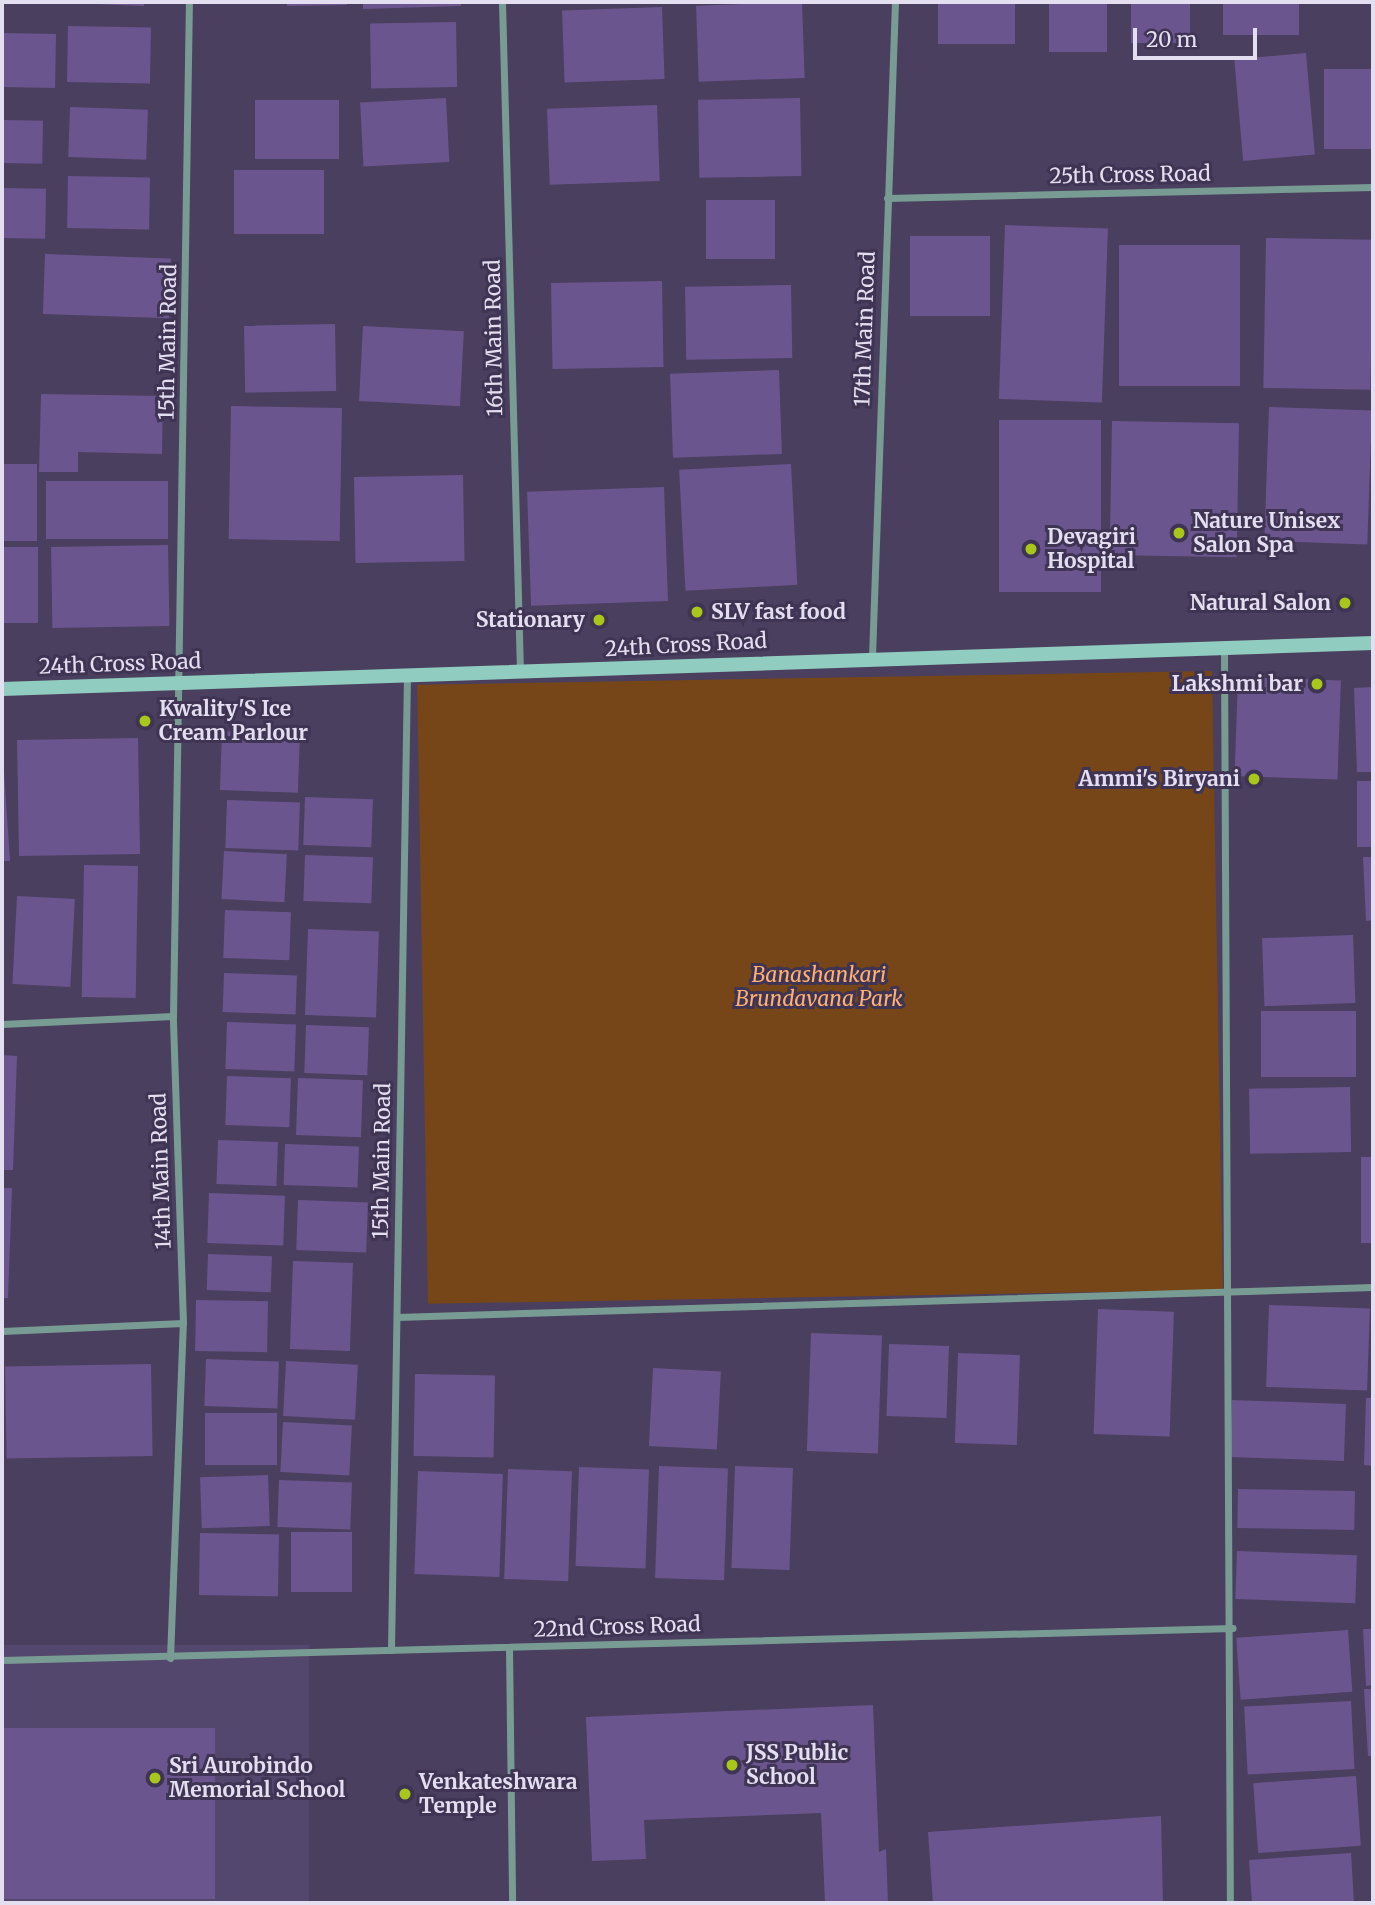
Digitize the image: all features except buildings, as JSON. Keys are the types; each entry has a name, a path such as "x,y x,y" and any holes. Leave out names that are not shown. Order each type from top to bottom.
{"street":[{"name":"15th Main Road","path":"181,683 190,2"},
{"name":"16th Main Road","path":"502,2 520,674"},
{"name":"17th Main Road","path":"872,657 895,2"},
{"name":"25th Cross Road","path":"887,198 1373,187"},
{"name":"24th Cross Road","path":"2,688 407,674 520,674 872,657 1224,652 1373,643"},
{"path":"1224,652 1223,1292 1233,1628 1230,1903"},
{"name":"15th Main Road","path":"391,1650 407,674"},
{"name":"14th Main Road","path":"170,1658 183,1323 173,1016 181,683"},
{"path":"2,1024 173,1016"},
{"path":"397,1317 1373,1287"},
{"path":"2,1331 183,1323"},
{"name":"22nd Cross Road","path":"2,1660 170,1658 1233,1628"},
{"path":"509,1647 512,1903"}],"shaded area":[{"name":"Sri Aurobindo Memorial School","path":"2,1645 309,1645 309,1903 2,1903"}],"green space":[{"name":"Banashankari Brundavana Park","path":"1212,671 1223,1290 428,1304 417,685"}],"place":[{"name":"Nature Unisex Salon Spa","path":"1179,533"},
{"name":"Devagiri Hospital","path":"1031,549"},
{"name":"Natural Salon","path":"1345,603"},
{"name":"SLV fast food","path":"697,612"},
{"name":"Stationary","path":"599,620"},
{"name":"Lakshmi bar","path":"1317,684"},
{"name":"Kwality'S Ice Cream Parlour","path":"145,721"},
{"name":"Ammi's Biryani","path":"1254,779"},
{"name":"JSS Public School","path":"732,1765"},
{"name":"Sri Aurobindo Memorial School","path":"155,1778"},
{"name":"Venkateshwara Temple","path":"405,1794"}]}
